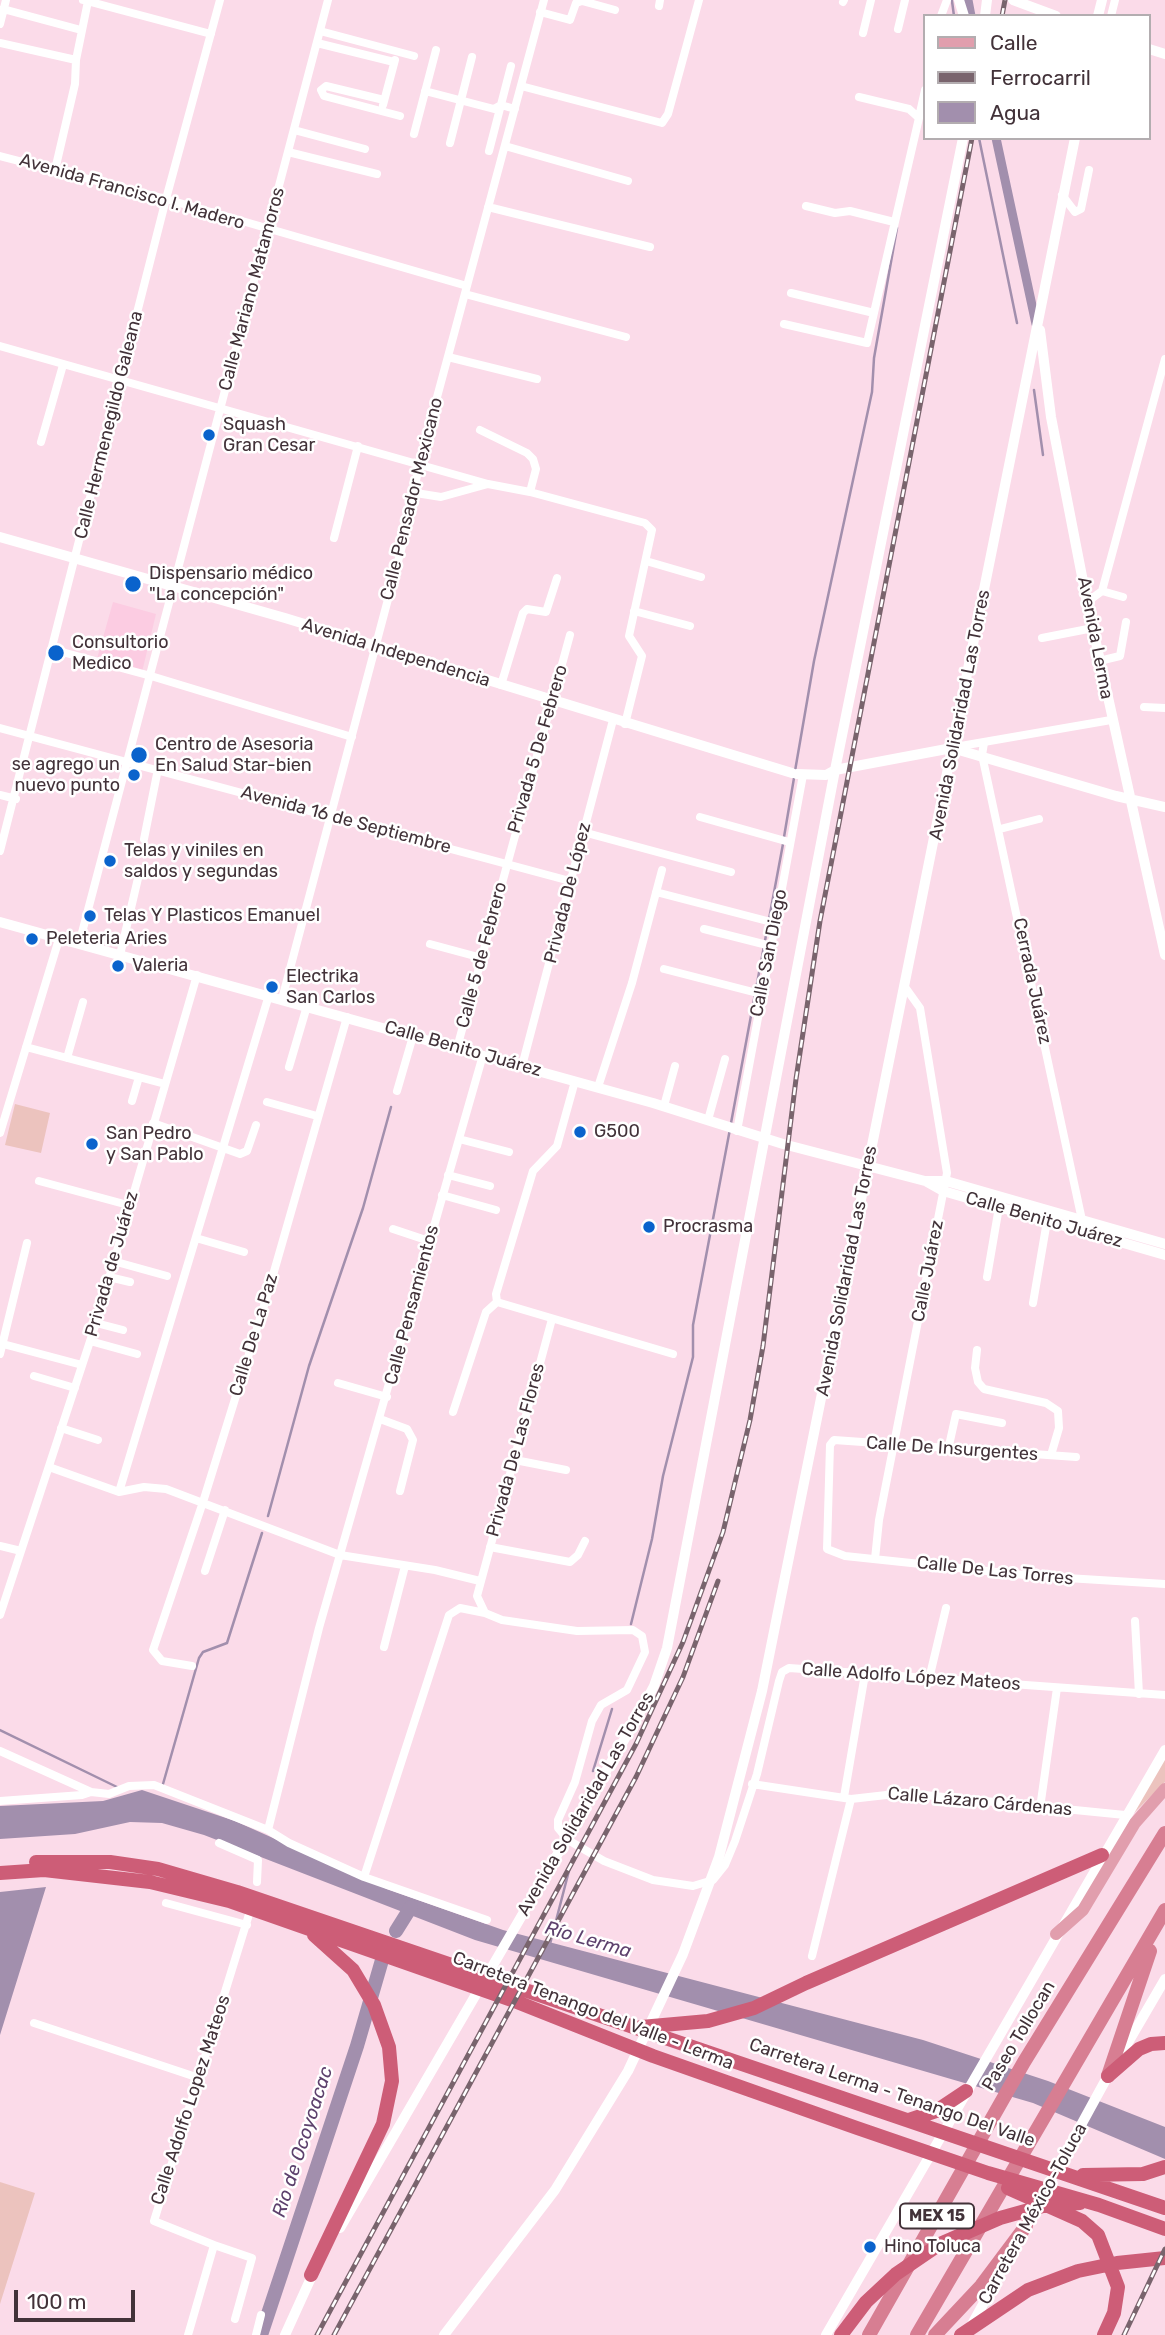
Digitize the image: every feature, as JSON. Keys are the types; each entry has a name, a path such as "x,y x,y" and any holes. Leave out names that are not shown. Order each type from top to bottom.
{"highway":[{"name":"Paseo Tollocan","path":"869,2335 1024,2063 1165,1833"},
{"path":"634,2027 708,2021 754,2008 1102,1855"},
{"name":"Carretera Lerma - Tenango Del Valle","path":"0,1865 110,1862 158,1868 543,1994 1165,2208"},
{"name":"Carretera Tenango del Valle - Lerma","path":"0,1873 44,1870 150,1882 229,1902 517,2002 653,2056 858,2128 988,2173 1098,2205 1165,2229"},
{"path":"1108,2076 1141,1971 1165,1912"},
{"name":"MEX 15","path":"917,2335 1165,1912"},
{"path":"300,1925 334,1950 360,1981 374,2005 389,2047 392,2069 390,2103 383,2124 312,2275"},
{"path":"543,1994 574,2013 617,2030 887,2116 916,2119 936,2111 967,2089"},
{"path":"1108,2076 1145,2046 1165,2043"},
{"path":"1071,2175 1143,2174 1165,2167"},
{"path":"988,2173 995,2183 1040,2201 1098,2235 1109,2257 1118,2287 1114,2313 1104,2335"},
{"path":"841,2335 866,2302 896,2274 940,2244 1000,2218 1043,2206 1114,2200 1165,2203"},
{"path":"934,2335 981,2286 1026,2226"},
{"path":"963,2335 986,2315 1041,2285 1117,2263 1165,2258"},
{"path":"976,2335 982,2306"}],"main road":[{"path":"1013,0 1051,14"},
{"path":"835,770 963,140"},
{"name":"Avenida Solidaridad Las Torres","path":"444,2335 555,2190 593,2132 657,2014 719,1857 762,1691 1075,140"},
{"name":"Avenida Lerma","path":"1039,319 1051,417 1099,661 1106,721 1165,955"},
{"name":"Avenida Independencia","path":"0,537 174,585 552,702 797,774 826,775 835,770 952,748 984,749 1165,807"},
{"name":"Avenida Solidaridad Las Torres","path":"285,2335 312,2275 394,2140 654,1686 670,1636 835,770"},
{"name":"Calle Benito Juárez","path":"0,922 598,1087 765,1138 1165,1244"},
{"name":"Calle Benito Juárez","path":"945,1186 999,1207 1165,1255"},
{"path":"826,2335 1165,1750"},
{"path":"1056,1934 1083,1910 1135,1823 1165,1789"},
{"name":"Carretera México-Toluca","path":"963,2335 982,2306 1108,2076 1165,1979"}],"street":[{"name":"Calle Hermenegildo Galeana","path":"0,851 16,799 51,649 166,199 220,0"},
{"name":"Calle Mariano Matamoros","path":"79,944 328,0"},
{"name":"Calle Pensador Mexicano","path":"282,999 416,493 419,464 544,0"},
{"path":"521,86 658,123 665,121 699,0"},
{"path":"863,33 871,0"},
{"path":"898,29 905,0"},
{"path":"55,170 75,84 76,60 86,1 211,34"},
{"path":"540,12 570,20 576,3 582,1 615,10"},
{"path":"0,24 5,5 81,30"},
{"path":"320,31 414,57"},
{"path":"335,47 338,36"},
{"path":"0,43 76,60"},
{"path":"317,43 394,62"},
{"path":"364,54 366,44"},
{"path":"414,134 436,50"},
{"path":"381,111 397,52"},
{"path":"450,143 472,57"},
{"path":"489,151 511,66"},
{"path":"384,100 326,86 321,90 324,96 400,116"},
{"path":"425,91 498,110 512,119"},
{"path":"353,104 355,93"},
{"path":"859,97 909,109 919,118"},
{"path":"784,324 865,344 923,99"},
{"path":"498,110 515,108"},
{"path":"294,130 365,149"},
{"path":"505,146 628,181"},
{"path":"288,152 377,174"},
{"name":"Avenida Francisco I. Madero","path":"0,156 166,199 626,337"},
{"path":"1062,195 1075,212 1081,209 1089,170"},
{"path":"806,206 835,213 850,211 894,222"},
{"path":"488,207 650,247"},
{"path":"791,293 874,313"},
{"name":"Privada De López","path":"0,346 488,484 530,492 645,523 652,535 629,636 642,656 583,832 522,1066"},
{"path":"448,358 537,379"},
{"path":"1087,602 1102,591 1165,359"},
{"path":"41,442 63,365"},
{"path":"480,430 527,453 533,459 536,469 530,492"},
{"path":"334,538 358,446"},
{"path":"416,493 441,497 488,484"},
{"path":"646,561 701,577"},
{"path":"501,685 523,612 530,609 546,612 556,578"},
{"path":"1102,591 1123,597"},
{"path":"634,611 690,625"},
{"path":"1099,661 1121,656 1126,622"},
{"path":"1042,638 1093,628"},
{"name":"Privada 5 De Febrero","path":"507,863 570,635"},
{"path":"51,649 151,676 352,737"},
{"path":"1144,707 1165,708"},
{"name":"Avenida Independencia","path":"984,749 1106,721"},
{"name":"Avenida 16 de Septiembre","path":"0,728 570,881"},
{"name":"Cerrada Juárez","path":"984,749 1082,1220"},
{"path":"144,839 158,769"},
{"name":"Calle San Diego","path":"732,1128 797,774"},
{"path":"0,794 16,799"},
{"path":"699,817 784,841"},
{"path":"1000,829 1039,819"},
{"path":"583,832 731,872"},
{"name":"Calle 5 de Febrero","path":"457,1048 507,863"},
{"path":"598,1087 632,983 662,870"},
{"path":"120,954 139,874"},
{"path":"656,892 771,922"},
{"path":"704,929 767,945"},
{"path":"0,1133 5,1107 59,939"},
{"path":"430,944 482,958"},
{"path":"664,969 758,993"},
{"name":"Privada de Juárez","path":"0,1615 96,1322 197,975"},
{"name":"Calle Juárez","path":"875,1559 947,1168 920,1008 905,986"},
{"path":"119,1492 270,995"},
{"path":"67,1058 83,1002"},
{"path":"289,1067 307,1006"},
{"name":"Calle De La Paz","path":"192,1666 162,1661 153,1650 204,1502 347,1017"},
{"path":"397,1091 413,1036"},
{"path":"26,1047 165,1084"},
{"name":"Calle Pensamientos","path":"268,1830 300,1693 483,1055"},
{"path":"708,1120 725,1059"},
{"path":"664,1106 675,1066"},
{"path":"132,1101 139,1077"},
{"path":"497,1302 496,1294 532,1175 538,1164 557,1146 575,1081"},
{"path":"267,1102 317,1116"},
{"path":"153,1123 223,1149 244,1153 256,1125"},
{"path":"459,1139 509,1153"},
{"path":"448,1175 490,1186"},
{"path":"39,1181 128,1205"},
{"path":"442,1195 496,1210"},
{"path":"987,1277 999,1207"},
{"path":"1033,1303 1047,1221"},
{"path":"393,1229 429,1241"},
{"path":"196,1238 244,1252"},
{"path":"0,1354 4,1322 27,1243"},
{"path":"113,1261 167,1276"},
{"path":"109,1277 130,1282"},
{"path":"497,1302 673,1354"},
{"path":"453,1412 486,1312 497,1302"},
{"name":"Privada De Las Flores","path":"480,1581 552,1319"},
{"path":"96,1322 123,1330"},
{"path":"90,1341 137,1354"},
{"path":"3,1343 82,1365"},
{"path":"977,1350 975,1368 978,1382 984,1389 1051,1405 1059,1416 1051,1455"},
{"path":"34,1376 75,1388"},
{"path":"338,1383 387,1397"},
{"path":"948,1450 956,1414 1002,1423"},
{"path":"380,1419 401,1426 411,1434 412,1447 400,1490"},
{"path":"61,1428 98,1440"},
{"name":"Calle De Insurgentes","path":"827,1549 830,1445 837,1440 894,1447 1076,1457"},
{"path":"515,1460 566,1470"},
{"path":"49,1467 119,1492 158,1488 204,1502 340,1555 435,1570 480,1581 478,1603 485,1613"},
{"path":"205,1571 225,1510"},
{"path":"490,1546 570,1562 578,1555 585,1541"},
{"path":"0,1546 21,1551"},
{"name":"Calle De Las Torres","path":"827,1549 834,1554 1034,1576 1165,1584"},
{"path":"384,1647 405,1566"},
{"name":"Calle Adolfo López Mateos","path":"364,1877 449,1615 460,1608 502,1620 555,1629 633,1630 642,1636 645,1651 627,1690 601,1705 592,1721 575,1782 558,1820 558,1828 568,1840 604,1861 653,1880 693,1886 713,1881 726,1865 752,1784 782,1672 789,1668 1165,1696"},
{"path":"929,1679 946,1608"},
{"path":"1135,1621 1139,1694"},
{"path":"812,1956 847,1798 864,1675"},
{"path":"1040,1808 1058,1688"},
{"path":"0,1751 90,1792 109,1794 137,1784 154,1786 268,1830 289,1843 364,1877 487,1920"},
{"name":"Calle Lázaro Cárdenas","path":"752,1784 847,1798 904,1793 1125,1815"},
{"path":"0,1801 82,1795 90,1792"},
{"path":"219,1843 258,1860 257,1882"},
{"path":"166,1903 247,1925"},
{"name":"Calle Adolfo Lopez Mateos","path":"214,2245 153,2221 251,1908"},
{"path":"34,2023 199,2078"},
{"path":"188,2335 214,2245 252,2258 234,2319"},
{"path":"256,2335 261,2315"}],"shaded area":[{"path":"113,602 156,614 142,672 97,659"},
{"path":"15,1104 50,1113 41,1153 5,1145"},
{"path":"1165,1756 1165,1782 1132,1815"},
{"path":"0,2182 35,2193 0,2304"}],"water":[{"path":"142,1790 235,1821 387,1889 503,1930 923,2040 1048,2081 1165,2127 1165,2159 1033,2103 475,1940 204,1835 162,1823 130,1822 75,1834 0,1839 0,1806 103,1801"},
{"path":"46,1887 0,2035 0,1892"}],"waterway":[{"path":"968,0 971,14"},
{"path":"952,1 954,14"},
{"path":"979,140 1017,323"},
{"path":"996,140 1036,324"},
{"path":"795,771 814,661 872,392 874,358 897,228"},
{"path":"1034,390 1043,455"},
{"path":"784,837 794,778"},
{"path":"731,1123 783,844"},
{"path":"268,1516 309,1366 363,1208 391,1107"},
{"path":"631,1624 652,1539 663,1476 693,1357 693,1325 730,1129"},
{"path":"163,1784 199,1658 203,1652 227,1643 262,1533"},
{"path":"593,1771 612,1709"},
{"path":"0,1730 119,1788"},
{"name":"Río Lerma","path":"550,1944 572,1859"},
{"path":"396,1931 411,1907"},
{"name":"Rio de Ocoyoacac","path":"261,2335 357,2046 382,1960"}],"railway":[{"path":"1002,14 1005,0"},
{"path":"317,2335 636,1744 683,1642 723,1532 750,1420 763,1346 796,1079 820,921 972,140"},
{"path":"334,2335 636,1777 683,1677 718,1581"},
{"path":"1124,2335 1165,2249"}],"place":[{"name":"Squash Gran Cesar","path":"209,435"},
{"name":"Dispensario médico \"La concepción\"","path":"133,584"},
{"name":"Consultorio Medico","path":"56,653"},
{"name":"Centro de Asesoria En Salud Star-bien","path":"139,755"},
{"name":"se agrego un nuevo punto","path":"134,775"},
{"name":"Telas y viniles en saldos y segundas","path":"110,861"},
{"name":"Telas Y Plasticos Emanuel","path":"90,916"},
{"name":"Peleteria Aries","path":"32,939"},
{"name":"Valeria","path":"118,966"},
{"name":"Electrika San Carlos","path":"272,987"},
{"name":"G500","path":"580,1132"},
{"name":"San Pedro y San Pablo","path":"92,1144"},
{"name":"Procrasma","path":"649,1227"},
{"name":"Hino Toluca","path":"870,2247"}]}
